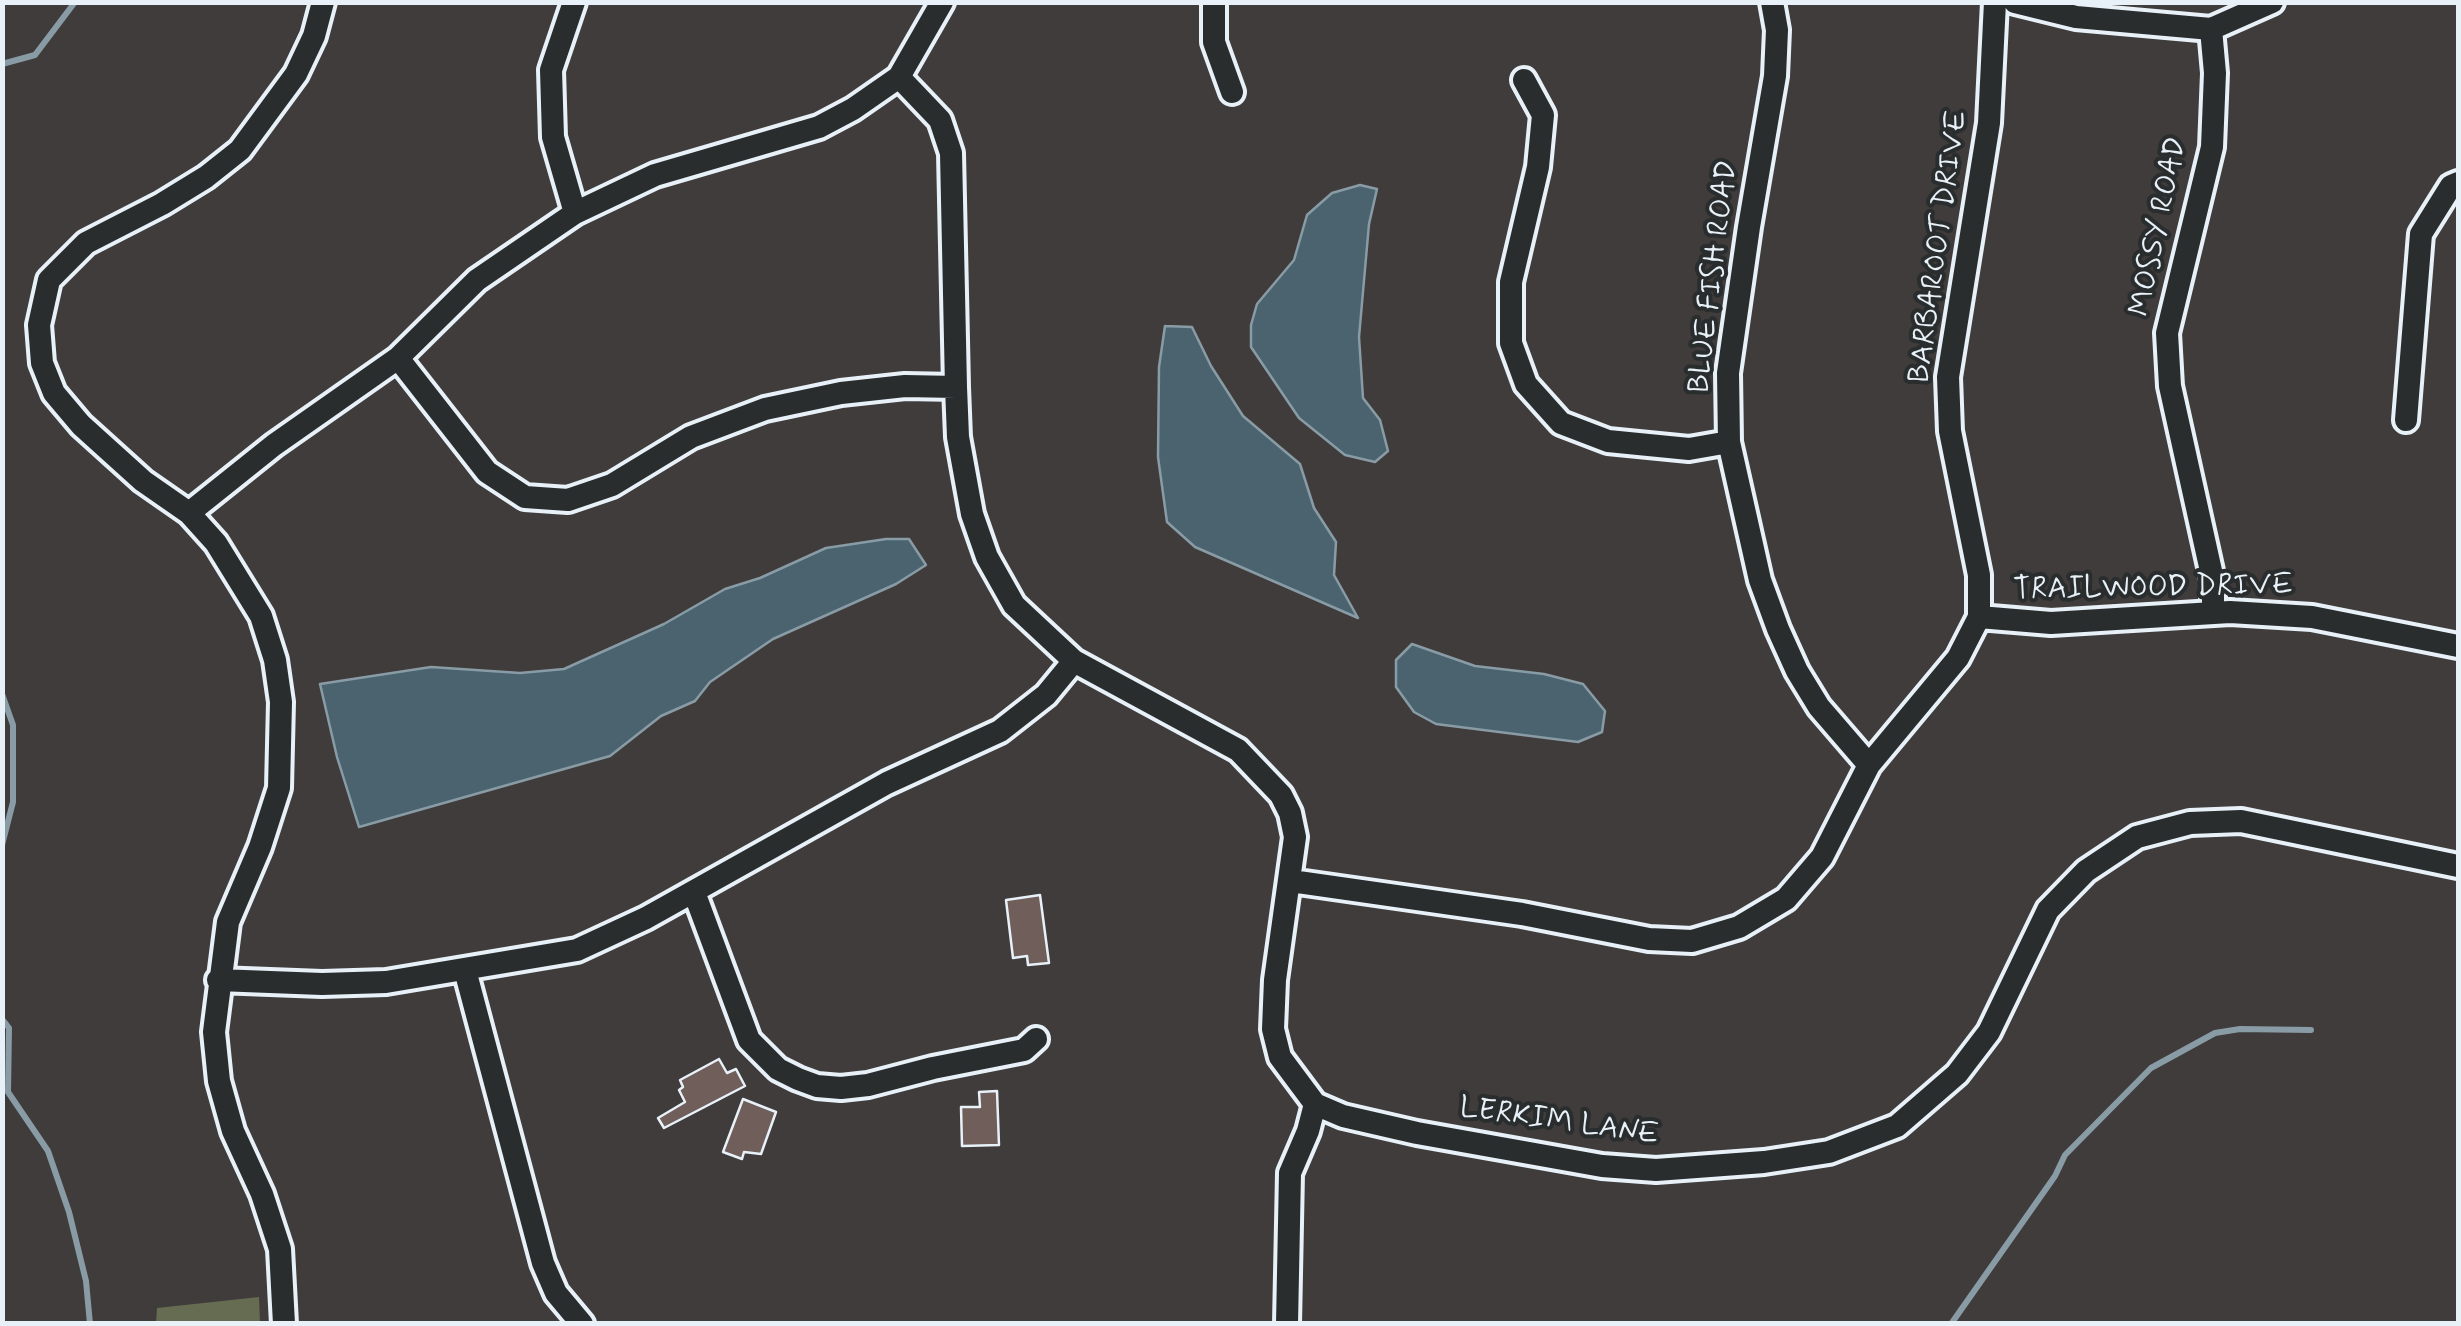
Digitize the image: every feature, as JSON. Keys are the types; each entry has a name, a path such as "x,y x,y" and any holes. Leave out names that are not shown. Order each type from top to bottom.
{"street":[{"path":"284,1324 280,1250 262,1194 233,1131 219,1081 214,1032 228,922 260,847 279,788 282,702 276,660 262,616 228,560 189,513 94,436 54,393 42,364 39,325 50,280 86,243 177,195 240,150 296,74 314,36 322,2"},
{"path":"574,2 551,70 553,137 575,213"},
{"path":"189,513 274,445 398,358 477,280 575,213 655,175 819,127 853,109 900,76 942,2"},
{"path":"1214,2 1214,42 1232,92"},
{"name":"BLUE FISH ROAD","path":"1772,2 1777,30 1776,76 1748,227 1728,373 1729,442 1760,580 1778,629 1797,671 1820,707 1870,765"},
{"name":"BARBAROOT DRIVE","path":"1979,617 1979,575 1950,431 1948,378 1990,123 1995,2"},
{"path":"2014,2 2076,17 2211,28 2272,2"},
{"name":"MOSSY ROAD","path":"2211,28 2215,73 2212,147 2167,332 2170,386 2213,580 2213,613"},
{"path":"900,76 940,120 952,153 961,456 972,514 987,557 1014,605 1074,662 1238,750 1264,774 1290,813 1296,838 1275,980 1273,1029 1280,1057 1315,1104 1290,1173 1287,1324"},
{"path":"1524,80 1543,114 1538,167 1510,282 1510,343 1526,384 1561,423 1608,441 1689,449 1729,442"},
{"path":"2406,420 2422,234 2450,186 2458,183"},
{"path":"398,358 487,472 526,497 568,500 612,485 690,438 765,410 841,393 904,386 956,387"},
{"name":"TRAILWOOD DRIVE","path":"1291,881 1522,914 1649,939 1692,940 1739,926 1786,899 1822,857 1870,765 1958,658 1979,617 2051,623 2213,613 2312,617 2458,646"},
{"path":"218,980 370,982 577,950 646,918 887,784 1000,731 1046,695 1074,662"},
{"name":"LERKIM LANE","path":"1315,1104 1343,1116 1416,1134 1602,1166 1656,1170 1764,1162 1829,1152 1897,1126 1957,1074 1989,1032 2048,910 2086,871 2137,838 2190,824 2241,820 2458,866"},
{"path":"694,892 749,1040 778,1069 798,1079 817,1086 868,1086 1024,1050 1036,1039"},
{"path":"465,970 543,1263 556,1292 582,1324"}],"green space":[{"path":"259,1297 260,1323 156,1323 157,1308"}],"water":[{"path":"1360,185 1377,189 1369,224 1359,337 1363,398 1380,420 1388,451 1375,462 1345,455 1299,418 1251,347 1251,325 1257,304 1294,260 1307,215 1332,193"},
{"path":"1165,326 1192,327 1243,416 1300,464 1314,508 1336,542 1334,575 1358,618 1195,547 1167,522 1158,457 1159,367"},
{"path":"909,539 926,565 896,584 773,639 710,682 695,701 661,716 610,756 359,827 320,684 431,667 520,673 564,669 664,624 725,589 826,548"},
{"path":"1412,644 1475,666 1544,674 1583,684 1605,711 1602,732 1578,742 1436,724 1414,712 1396,687 1396,660"}],"building":[{"path":"1040,895 1049,963 1028,965 1027,956 1013,958 1006,900"},
{"path":"719,1059 727,1073 736,1069 745,1086 664,1128 658,1118 685,1102 679,1090 683,1087 680,1080"},
{"path":"997,1091 999,1145 962,1146 961,1107 980,1107 979,1092"},
{"path":"743,1099 776,1112 761,1154 744,1152 742,1159 723,1152"}],"waterway":[{"path":"2,64 35,55 75,2"},
{"path":"2,694 13,725 13,802 2,845"},
{"path":"2,1019 9,1028 8,1092 48,1151 69,1212 86,1281 90,1324"},
{"path":"1951,1324 2055,1176 2065,1155 2151,1068 2215,1033 2240,1029 2311,1030"}]}
